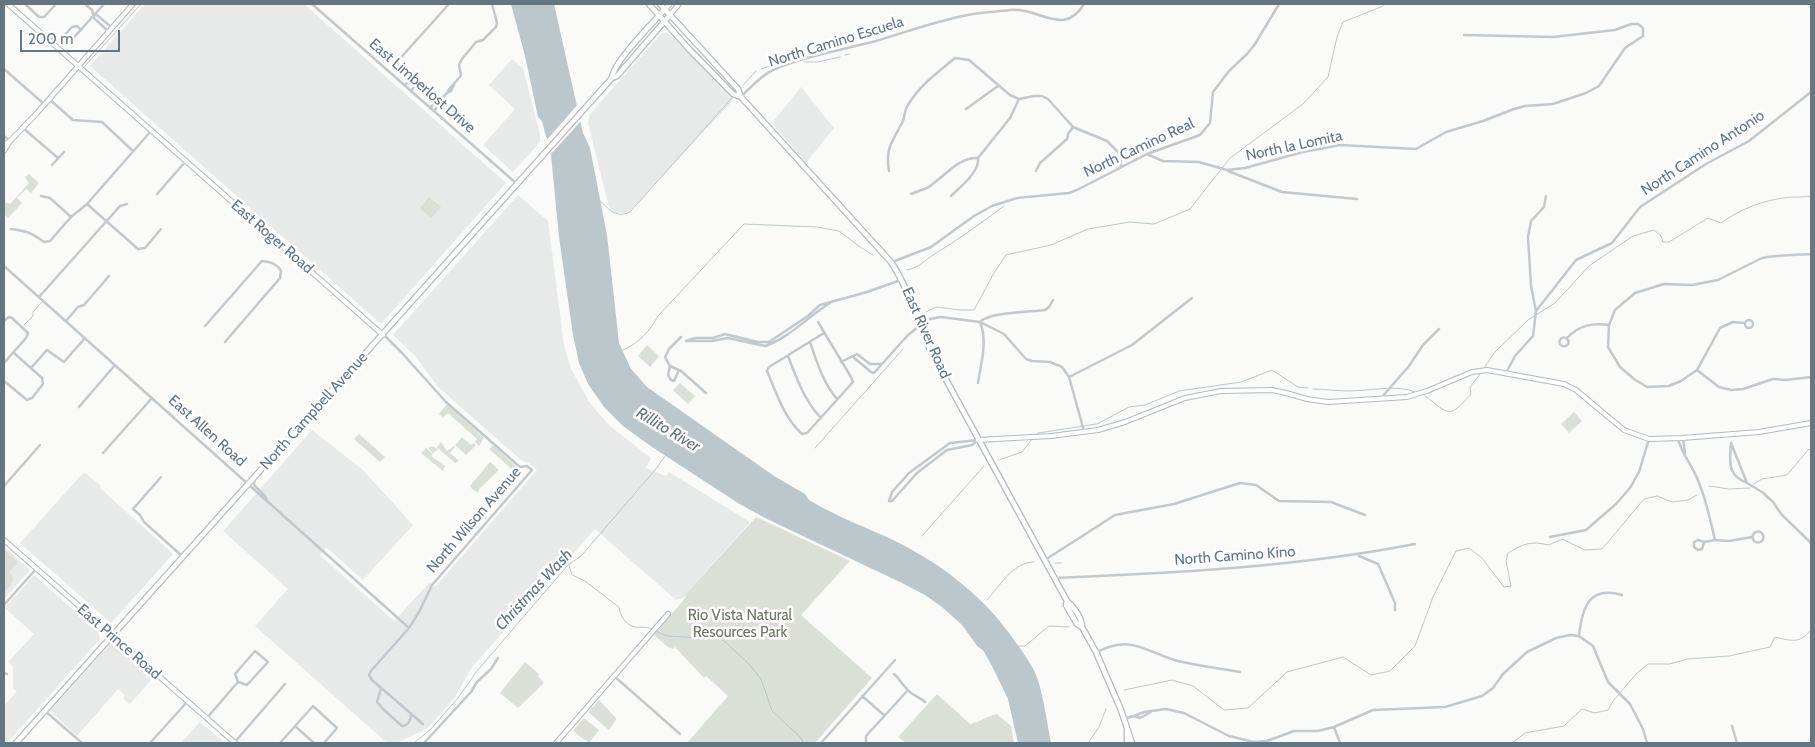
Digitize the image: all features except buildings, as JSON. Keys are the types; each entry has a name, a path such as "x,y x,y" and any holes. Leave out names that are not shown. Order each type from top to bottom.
{"main road":[{"name":"East River Road","path":"649,4 734,94 741,97"},
{"name":"East River Road","path":"660,4 738,89 741,97 891,262 902,279 932,354 1055,578 1067,601 1066,605 1077,624 1082,627 1096,652 1132,743"},
{"name":"North Campbell Avenue","path":"612,78 612,71 665,9"},
{"name":"North Campbell Avenue","path":"16,743 670,15"},
{"name":"East River Road","path":"1127,731 1127,743"}],"street":[{"name":"East Roger Road","path":"8,4 383,335 402,353 446,402 520,467 527,466 532,470"},
{"path":"25,4 39,17 44,17 56,4"},
{"path":"85,4 92,10 94,18 109,29"},
{"path":"81,30 77,26 72,27 63,37 64,40 69,43 81,30 104,4"},
{"path":"4,145 23,128 133,4"},
{"name":"East Limberlost Drive","path":"312,4 517,184"},
{"path":"410,91 418,82 396,62 449,4"},
{"path":"434,111 450,87 461,76 459,65 462,59 476,42 483,40 496,27 497,23 492,4"},
{"name":"North Campbell Avenue","path":"665,9 670,4"},
{"name":"North Campbell Avenue","path":"670,15 679,4"},
{"name":"North Camino Escuela","path":"741,97 772,70 928,25 966,15 1019,9 1060,21 1070,20 1079,13 1084,4"},
{"name":"North Camino Real","path":"891,262 932,247 974,216 992,206 1017,198 1069,193 1147,154 1200,135 1210,122 1213,92 1229,71 1255,44 1279,4"},
{"name":"North la Lomita","path":"1147,154 1163,160 1199,162 1227,170 1245,168 1303,152 1340,145 1416,149 1446,132 1526,106 1552,104 1586,93 1599,86 1625,48 1643,36 1643,28 1638,24 1632,24 1615,30 1553,37 1464,35"},
{"path":"889,171 887,158 891,142 903,121 907,106 921,88 955,58 968,60 1010,96 1019,99 1034,96 1048,99 1073,128 1107,141 1118,152 1121,167"},
{"path":"4,69 44,104"},
{"path":"404,85 412,77"},
{"path":"966,109 998,86"},
{"name":"North Camino Antonio","path":"1536,311 1576,260 1612,243 1640,207 1706,164 1749,141 1811,92"},
{"path":"49,99 73,120 102,122 134,151"},
{"path":"951,196 974,171 979,163 978,158 1010,118 1019,99"},
{"path":"430,108 437,101 441,100"},
{"path":"23,128 58,158"},
{"path":"1036,171 1040,164 1067,139 1068,134 1073,128"},
{"path":"11,229 31,232 47,243 71,216 87,204 152,130"},
{"path":"4,136 10,141"},
{"path":"4,151 10,141"},
{"path":"52,166 64,152"},
{"path":"911,194 926,188 956,165 969,158 978,158"},
{"path":"157,194 186,161"},
{"path":"1227,170 1282,192 1357,199"},
{"path":"41,196 50,198 71,216"},
{"path":"1506,373 1515,356 1534,336 1536,311 1530,277 1528,237 1531,222 1544,206 1546,196"},
{"path":"87,204 138,249 145,248 162,229"},
{"path":"39,296 120,206 127,204"},
{"path":"1745,323 1733,322 1720,328 1697,370 1675,384 1647,387 1620,367 1608,347 1609,325 1615,310 1635,293 1664,284 1692,285 1718,280 1762,258 1811,254"},
{"path":"205,326 262,261 277,265 281,271 280,278 225,342"},
{"name":"East Allen Road","path":"4,266 249,484 290,524 409,628"},
{"path":"66,321 78,307 84,305 109,276"},
{"path":"832,302 822,307 805,323 765,346 728,338 712,341 686,341 695,338 713,338 726,334 758,342 769,342 808,316 820,305 888,286 902,279"},
{"path":"1069,377 1132,345 1192,298"},
{"path":"980,322 983,319 1001,314 1045,310 1053,300"},
{"path":"4,321 8,317 12,318 28,333 14,353 4,363"},
{"path":"852,356 874,373 919,324 933,317 980,322 1004,334 1026,359 1057,364 1062,367 1069,377 1084,431"},
{"path":"818,322 853,382 807,433 802,434 795,428 781,404 767,371 824,333"},
{"path":"978,383 984,344 984,332 980,322"},
{"path":"1567,338 1572,332 1583,325 1609,325"},
{"path":"1381,398 1409,366 1423,345 1439,329"},
{"path":"681,337 664,357 670,366 679,370 706,393"},
{"path":"31,368 46,350 64,362 85,338"},
{"path":"810,342 821,373 837,399"},
{"path":"4,381 24,399 30,400 44,382 14,353"},
{"path":"841,362 857,354 870,364 883,364"},
{"path":"788,356 802,393 821,418"},
{"path":"78,407 115,365"},
{"path":"670,366 668,375 670,380 674,381 679,370"},
{"path":"978,440 972,445 947,450 917,473 892,501 889,501 892,492 909,473 950,443 978,440 1051,436 1084,431 1115,425 1185,398 1221,391 1272,390 1328,402 1381,398 1418,394 1472,372 1487,370 1564,384 1576,390 1624,430 1649,439 1729,434 1811,423"},
{"path":"1697,370 1719,387 1730,390 1743,389 1773,379 1786,380 1811,377"},
{"path":"103,453 152,398"},
{"path":"1729,434 1746,483"},
{"path":"1680,438 1682,452 1696,475 1704,494 1715,540"},
{"path":"1550,537 1586,530 1616,504 1630,488 1638,472 1649,439"},
{"path":"1731,443 1730,462 1732,474 1762,492 1773,502 1782,515 1811,543"},
{"path":"4,486 40,445"},
{"name":"North Wilson Avenue","path":"380,688 369,675 371,671 409,628 432,585 532,470"},
{"path":"160,477 133,509 144,522 183,557"},
{"path":"256,477 254,486 265,496 267,501"},
{"path":"1045,560 1115,515 1174,504 1240,483 1256,485 1279,501 1331,502 1365,515"},
{"path":"1704,542 1702,549 1698,550 1694,547 1696,540 1704,542 1715,540 1729,541 1752,537 1753,534 1758,532 1763,538 1760,542 1756,542 1752,537"},
{"name":"East Prince Road","path":"4,540 234,743"},
{"name":"North Camino Kino","path":"1055,578 1269,566 1358,555 1415,544"},
{"path":"1358,555 1378,564 1395,603 1395,610"},
{"path":"4,605 36,568"},
{"path":"1579,636 1581,617 1591,599 1596,595 1608,592 1622,595"},
{"path":"556,743 668,614"},
{"path":"1124,719 1134,716 1140,718 1151,712 1166,709 1184,714 1229,736 1254,742 1267,740 1294,731 1318,731 1334,727 1373,710 1445,707 1482,696 1493,688 1503,674 1527,652 1556,638 1570,635 1579,636 1593,646 1605,676 1630,704 1643,729 1647,743"},
{"path":"1096,652 1110,645 1122,643 1135,645 1179,661 1240,672"},
{"path":"255,650 268,662 247,685 238,682 235,674 255,650"},
{"path":"424,743 471,692 477,682 491,669 498,658"},
{"path":"821,743 895,660"},
{"path":"894,674 908,690 925,702"},
{"path":"614,676 680,734"},
{"path":"206,718 238,682"},
{"path":"234,743 285,684"},
{"path":"411,715 406,725 402,726 395,721 377,702 380,688 422,724"},
{"path":"865,742 866,736 908,690"},
{"path":"862,696 884,716"},
{"path":"150,743 187,702"},
{"path":"280,743 312,706 337,728 324,743"},
{"path":"45,711 82,743"},
{"path":"295,726 314,743"},
{"path":"1732,726 1737,743"},
{"path":"1334,727 1340,743"}],"shaded area":[{"path":"145,4 304,4 506,183 381,324 90,66"},
{"path":"662,33 670,34 733,100 629,212 616,213 609,207 588,123 589,115"},
{"path":"512,59 523,68 540,134 540,142 513,172 483,145 515,109 489,85"},
{"path":"801,87 834,128 806,163 772,123"},
{"path":"518,195 548,221 564,345 571,369 590,403 610,426 651,458 646,468 666,476 669,472 750,522 685,595 686,597 676,600 595,529 472,667 455,697 428,728 397,743 387,743 255,626 288,589 223,531 312,430 363,470 413,525 363,580 326,547 320,555 394,621 429,583 435,587 537,470 529,463 521,460 438,387 416,357 393,335"},
{"path":"84,472 173,554 111,623 20,543"},
{"path":"4,547 30,570 4,599"},
{"path":"34,575 98,632 100,639 7,743 4,740 4,706 17,691 13,689 13,667 8,662 34,634 5,608"},
{"path":"112,642 153,678 130,704 123,698 125,695 118,689 77,736 50,711"},
{"path":"200,722 225,743 181,743"}],"green space":[{"path":"29,174 39,183 31,193 26,189 17,198 22,203 8,218 4,214 4,202 10,204 29,183 25,177"},
{"path":"429,197 441,207 431,218 420,208"},
{"path":"647,345 659,356 650,367 638,356"},
{"path":"680,383 695,396 688,404 673,390"},
{"path":"447,404 484,438 479,446 475,442 477,439 448,413 443,417 439,414"},
{"path":"1574,412 1582,421 1569,433 1561,424"},
{"path":"359,434 385,457 380,462 354,439"},
{"path":"462,437 471,445 474,443 476,445 466,455 455,445"},
{"path":"441,442 447,451 455,447 450,453 459,461 455,463 439,449 433,453 428,448 432,446 438,449 437,447"},
{"path":"493,445 518,468 515,472 489,449"},
{"path":"426,448 433,454 431,456 445,466 443,471 421,453"},
{"path":"490,462 499,470 479,489 478,493 470,486"},
{"name":"Rio Vista Natural Resources Park","path":"756,517 850,561 801,615 872,678 815,743 687,743 728,696 706,676 704,678 675,647 673,649 668,647 654,635 686,597 685,595"},
{"path":"4,549 18,562 9,572 14,579 4,593"},
{"path":"525,662 539,674 538,676 544,683 518,708 500,693"},
{"path":"937,694 970,724 997,714 1011,726 1014,743 906,743 898,737"},
{"path":"599,700 616,718 609,730 588,712"},
{"path":"584,718 599,730 589,743 573,731"}],"water":[{"name":"Rillito River","path":"511,4 554,4 583,133 590,148 607,235 619,343 631,369 647,387 774,476 805,494 809,500 907,547 941,568 972,592 1000,621 1033,669 1042,695 1051,743 1018,743 1008,699 983,650 978,647 962,625 942,607 925,595 902,583 767,519 738,503 652,447 623,426 604,407 588,384 579,363 573,335 559,237 551,155 542,121 538,117 525,56"}],"pier":[{"path":"579,103 583,119 549,156 545,142"}],"waterway":[{"path":"85,66 141,4"},
{"path":"926,312 936,307 974,310 1006,255 1051,245 1088,229 1130,222 1154,224 1190,209 1230,158 1303,104 1328,77 1337,37 1343,22 1385,4"},
{"path":"845,55 850,54"},
{"path":"804,62 818,62 840,57"},
{"path":"761,69 788,60"},
{"path":"743,85 756,71"},
{"path":"598,199 612,212 620,214 630,212 732,98"},
{"path":"1484,368 1495,352 1528,320 1555,303 1589,266 1633,236 1654,230 1661,236 1663,242 1669,242 1708,218 1721,223 1743,210 1767,201 1787,197 1811,196"},
{"path":"907,270 921,264 1004,206"},
{"path":"623,350 643,336 658,316 744,224 817,227 839,231 873,255"},
{"path":"24,325 43,301"},
{"path":"815,448 903,349"},
{"path":"1036,435 1038,433 1097,424 1129,407 1145,405 1179,391 1241,382 1272,370 1298,387 1308,388"},
{"path":"1425,396 1445,410 1453,411 1471,394 1470,387 1480,374"},
{"path":"1313,389 1349,391 1401,388 1415,392"},
{"path":"999,460 1022,452 1033,438"},
{"path":"1754,484 1762,479 1787,475 1809,449 1811,450"},
{"name":"Christmas Wash","path":"414,743 430,730 458,698 477,671 568,565 581,556 666,455"},
{"path":"922,536 984,466"},
{"path":"1709,486 1729,489 1750,488"},
{"path":"1124,690 1172,680 1193,686 1224,710 1248,708 1287,672 1343,657 1371,675 1390,671 1415,646 1433,597 1456,551 1469,548 1482,558 1504,587 1511,586 1506,561 1508,553 1519,547 1533,543 1549,545 1562,539 1585,550 1602,549 1644,499 1657,496 1672,502 1688,500 1697,495"},
{"path":"987,600 1013,570 1026,563 1034,562"},
{"path":"1055,563 1061,563"},
{"path":"569,566 572,575 585,581 619,607 622,616 628,624 635,627 652,629"},
{"path":"1017,646 1025,646 1049,626 1069,627"},
{"path":"1512,743 1525,733 1564,726 1582,709 1595,713 1608,710 1613,701 1637,673 1648,664 1670,664 1687,659 1729,656 1770,647 1775,637 1791,640 1803,638 1811,630"},
{"path":"655,631 667,636 701,638 709,635 717,636 723,640 749,664 761,679 772,711 801,738 803,743"},
{"path":"1088,743 1099,727 1106,709"}]}
